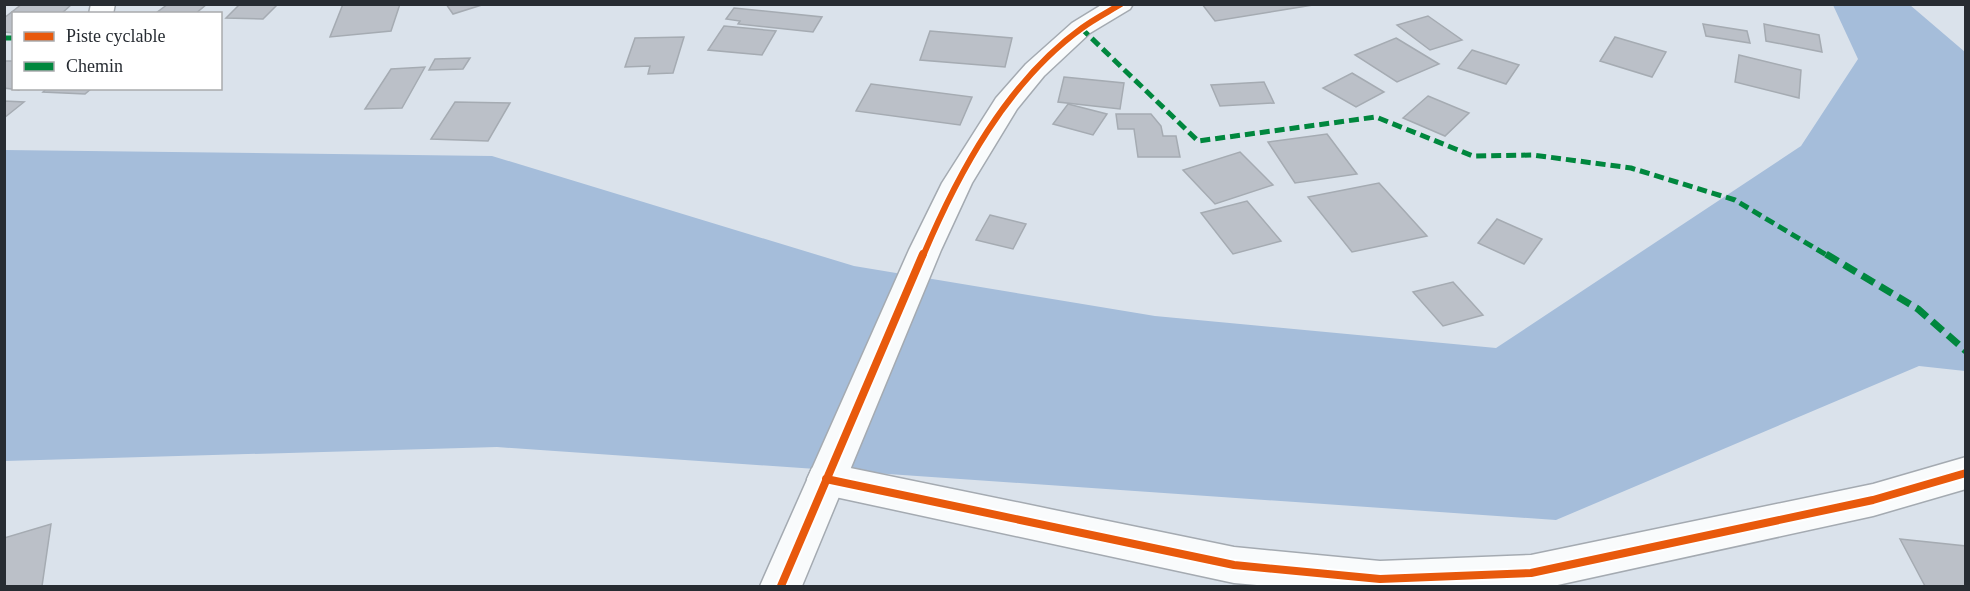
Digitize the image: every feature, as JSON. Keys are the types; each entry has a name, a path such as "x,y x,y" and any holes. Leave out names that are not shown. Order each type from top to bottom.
{"street":[{"path":"781,586 957,183 1006,104 1035,70 1081,28 1121,4"},
{"path":"826,479 1234,565 1380,579 1531,573 1873,500 1965,473"}],"shaded area":[{"path":"1833,5 1910,5 1965,52 1965,371 1919,366 1556,520 497,447 5,461 4,150 492,156 854,266 1155,316 1496,348 1801,146 1858,59"}],"building":[{"path":"22,4 72,4 63,12 12,12 12,33 4,32 4,18"},
{"path":"168,4 207,4 197,12 157,12"},
{"path":"240,4 278,4 263,19 226,18"},
{"path":"343,4 400,4 391,31 330,37"},
{"path":"446,4 485,4 453,14"},
{"path":"1202,4 1312,4 1313,5 1215,21"},
{"path":"734,8 822,17 813,32 738,24 740,21 726,19"},
{"path":"1428,16 1462,40 1430,50 1397,25"},
{"path":"1703,24 1747,31 1750,43 1706,36"},
{"path":"1764,24 1819,35 1822,52 1766,41"},
{"path":"724,26 776,31 762,55 708,50"},
{"path":"930,31 1012,38 1005,67 920,60"},
{"path":"684,37 673,73 648,74 650,66 625,67 635,38"},
{"path":"1615,37 1666,52 1652,77 1600,61"},
{"path":"1396,38 1439,64 1397,82 1355,55"},
{"path":"1472,50 1519,65 1506,84 1458,68"},
{"path":"1739,55 1801,70 1799,98 1735,82"},
{"path":"470,58 463,69 429,70 435,59"},
{"path":"4,61 12,61 12,89 4,88"},
{"path":"425,67 402,108 365,109 391,69"},
{"path":"1352,73 1384,92 1356,107 1323,88"},
{"path":"1064,77 1124,83 1120,109 1058,102"},
{"path":"1264,82 1274,103 1220,106 1211,85"},
{"path":"871,84 972,97 960,125 856,111"},
{"path":"45,90 90,90 85,94 43,92"},
{"path":"1428,96 1469,113 1445,136 1403,118"},
{"path":"4,101 24,102 4,118"},
{"path":"455,102 510,103 488,141 431,139"},
{"path":"1068,104 1107,114 1093,135 1053,124"},
{"path":"1116,114 1151,114 1161,126 1163,136 1176,136 1180,157 1138,157 1134,129 1118,129"},
{"path":"1327,134 1357,174 1295,183 1268,142"},
{"path":"1240,152 1273,185 1215,204 1183,170"},
{"path":"1379,183 1427,236 1352,252 1308,197"},
{"path":"1247,201 1281,241 1233,254 1201,213"},
{"path":"990,215 1026,224 1013,249 976,240"},
{"path":"1497,219 1542,239 1524,264 1478,243"},
{"path":"1453,282 1483,315 1443,326 1413,292"},
{"path":"51,524 42,586 4,586 4,538"},
{"path":"1900,539 1966,546 1966,586 1925,586"}],"marked path":[{"path":"1081,28 1198,141 1376,117 1473,156 1533,155 1631,168 1735,200 1918,309 1966,351"},
{"path":"4,38 12,38"}],"cycle path":[{"path":"781,586 925,250 957,183 1006,104 1035,70 1081,28 1121,4"},
{"path":"826,479 1234,565 1380,579 1531,573 1873,500 1966,473"}]}
